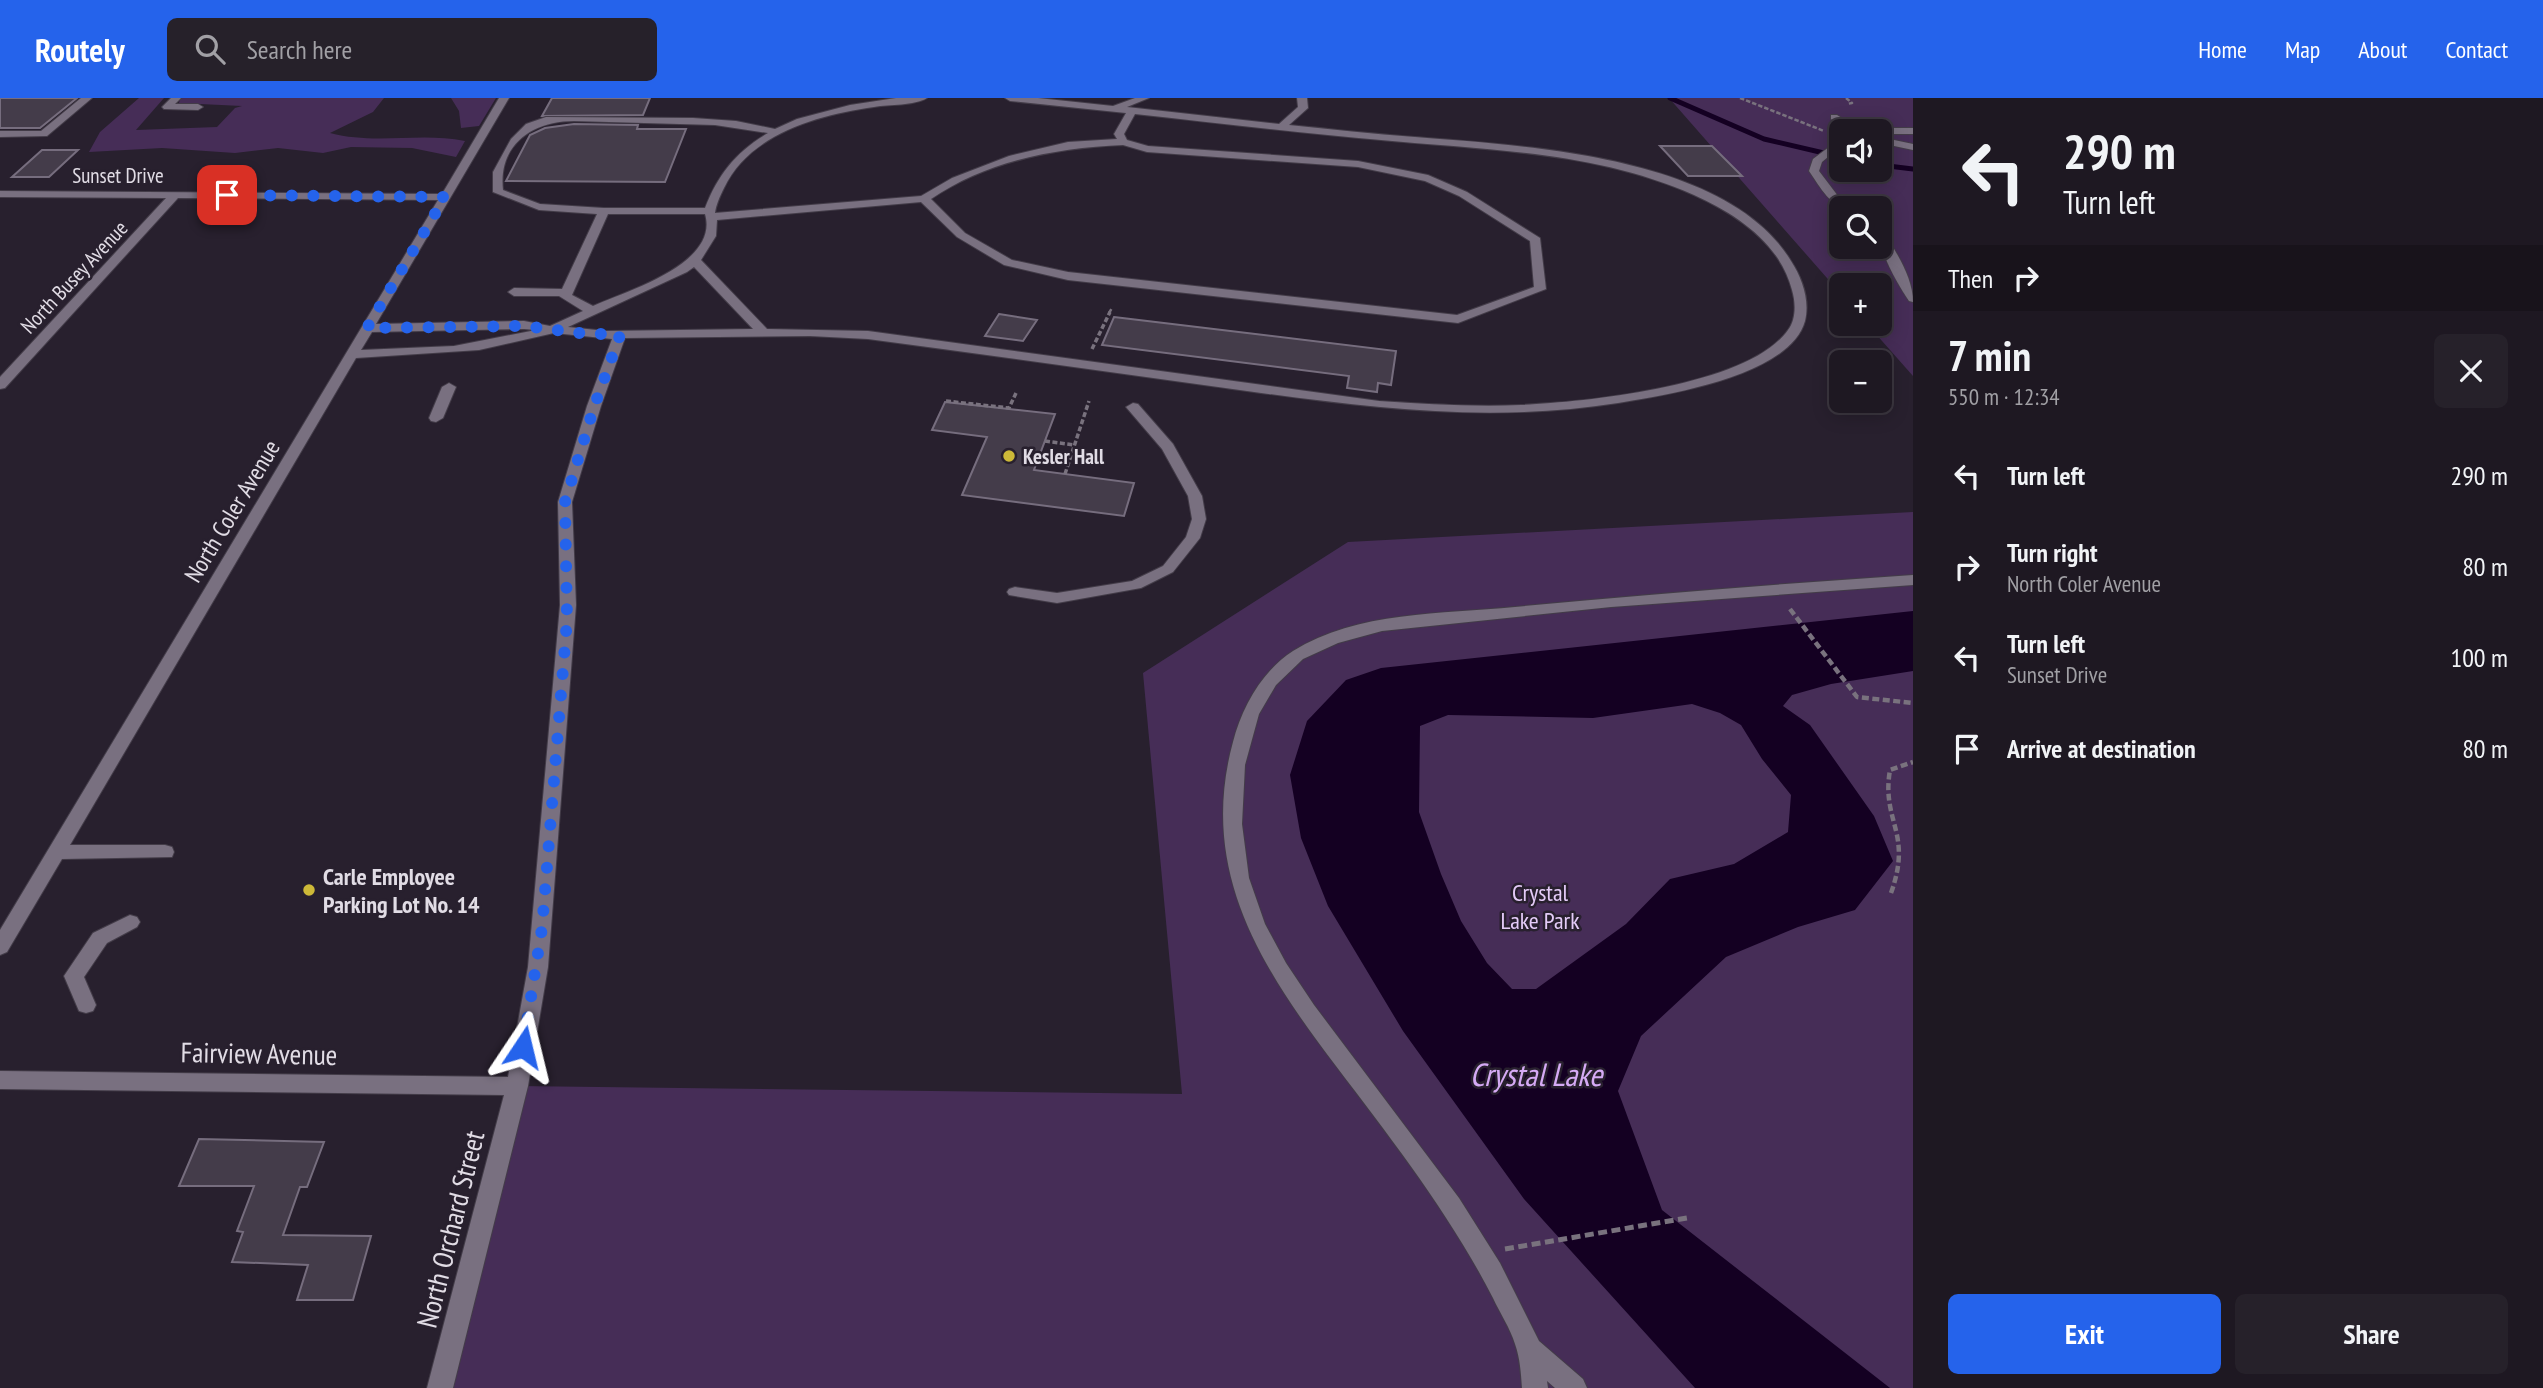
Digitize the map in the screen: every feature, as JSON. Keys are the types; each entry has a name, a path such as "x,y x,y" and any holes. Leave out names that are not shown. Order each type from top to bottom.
{"street":[{"path":"0,134 43,134 87,98"},
{"path":"176,98 167,107 198,107"},
{"name":"North Coler Avenue","path":"0,947 504,98"},
{"path":"352,354 467,349 517,341 554,329 670,276 695,261 709,238 717,190 737,160 776,132 841,110 922,98"},
{"path":"367,328 524,326 620,335 868,335 1379,405 1442,409 1563,406 1686,385 1739,370 1782,346 1793,335 1799,322 1801,299 1796,279 1786,260 1771,242 1750,224 1713,200 1659,177 1609,162 1571,155 1280,128 1011,98"},
{"path":"1113,109 1144,98"},
{"path":"1280,128 1303,108 1302,98"},
{"path":"1123,142 1119,134 1132,111"},
{"path":"776,132 761,128 690,122 577,119 540,121 525,127 497,175 498,192 539,207 711,214 924,199 941,186 1009,160 1070,145 1123,142 1147,149 1358,164 1428,178 1462,194 1536,240 1541,289 1458,319 1068,276 1008,263 961,234 924,199"},
{"path":"1892,131 1913,131"},
{"path":"1892,143 1913,147"},
{"path":"1829,151 1818,161 1814,171 1831,196"},
{"name":"Sunset Drive","path":"0,194 445,197"},
{"name":"North Busey Avenue","path":"0,385 176,194"},
{"path":"591,310 565,296 604,211"},
{"path":"1892,253 1900,277 1913,298"},
{"path":"695,261 764,333"},
{"path":"514,292 567,293"},
{"name":"North Orchard Street","path":"440,1388 517,1086 538,968 568,605 565,502 594,407 620,335"},
{"path":"436,418 449,387"},
{"path":"1015,592 1057,598 1136,585 1168,569 1193,538 1199,519 1195,496 1168,447 1133,407"},
{"path":"1535,1388 1530,1349 1499,1284 1465,1226 1307,1009 1273,956 1252,916 1239,879 1233,841 1234,782 1240,742 1255,704 1273,676 1301,653 1344,635 1389,625 1633,599 1913,580"},
{"path":"56,852 165,852"},
{"path":"86,1006 74,976 100,938 130,922"},
{"name":"Fairview Avenue","path":"0,1080 517,1086"},
{"path":"1530,1349 1574,1388"}],"path":[{"path":"1740,98 1828,133"},
{"path":"1084,365 1112,308"},
{"path":"946,401 1009,408 1016,393"},
{"path":"1065,474 1089,401"},
{"path":"1045,441 1074,445"},
{"path":"1787,605 1857,696 1867,700 1913,703"},
{"path":"1901,818 1887,787 1890,770 1913,762"},
{"path":"1891,893 1905,874"},
{"path":"1529,1245 1687,1218"}],"green space":[{"path":"139,98 164,98 136,130 217,127 235,108 242,106 179,103 180,98 384,98 373,112 330,133 364,138 465,141 456,157 412,148 351,147 323,153 278,148 235,153 162,148 89,152 100,132"},
{"path":"451,98 496,98 479,126 461,128 459,111"},
{"path":"1669,98 1913,98 1913,376 1878,336 1892,336 1892,273 1829,273 1829,280"},
{"name":"Crystal Lake Park","path":"1913,512 1913,1388 448,1388 517,1086 1182,1094 1143,673 1348,542"}],"water":[{"name":"Crystal Lake","path":"1913,611 1913,671 1831,684 1792,695 1783,706 1810,725 1874,816 1893,861 1855,910 1798,927 1726,957 1641,1036 1618,1091 1662,1210 1890,1388 1695,1388 1524,1199 1403,1031 1328,906 1301,838 1290,775 1307,721 1346,680 1381,668","holes":["1692,704 1720,713 1741,725 1762,759 1791,795 1788,832 1734,864 1670,879 1626,924 1536,989 1512,989 1487,963 1461,921 1419,812 1420,726 1448,715 1593,718"]}],"building":[{"path":"0,98 77,98 40,128 0,128"},
{"path":"552,98 650,98 643,115 542,116"},
{"path":"574,124 638,125 637,129 686,129 665,182 506,181 530,135 545,128"},
{"path":"1660,146 1712,146 1742,176 1688,176"},
{"path":"42,150 78,150 49,177 12,177"},
{"path":"999,314 1037,320 1023,341 985,336"},
{"path":"1114,317 1396,351 1391,385 1378,383 1377,392 1347,388 1349,376 1102,345"},
{"name":"Kesler Hall","path":"945,402 1055,414 1034,470 1134,483 1124,516 962,495 987,437 932,430"},
{"path":"199,1139 324,1142 307,1187 300,1187 283,1235 371,1236 353,1300 297,1300 308,1265 232,1262 243,1232 237,1231 254,1186 179,1186"}],"waterway":[{"path":"1670,98 1764,139 1829,154"},
{"path":"1892,166 1913,169"}],"place":[{"name":"Kesler Hall","path":"1009,456"},
{"name":"Carle Employee Parking Lot No. 14","path":"309,890"}],"route":[{"path":"227,195 445,197 367,328 524,326 620,335 575,463 565,502 567,620 538,968 523,1047"}]}
